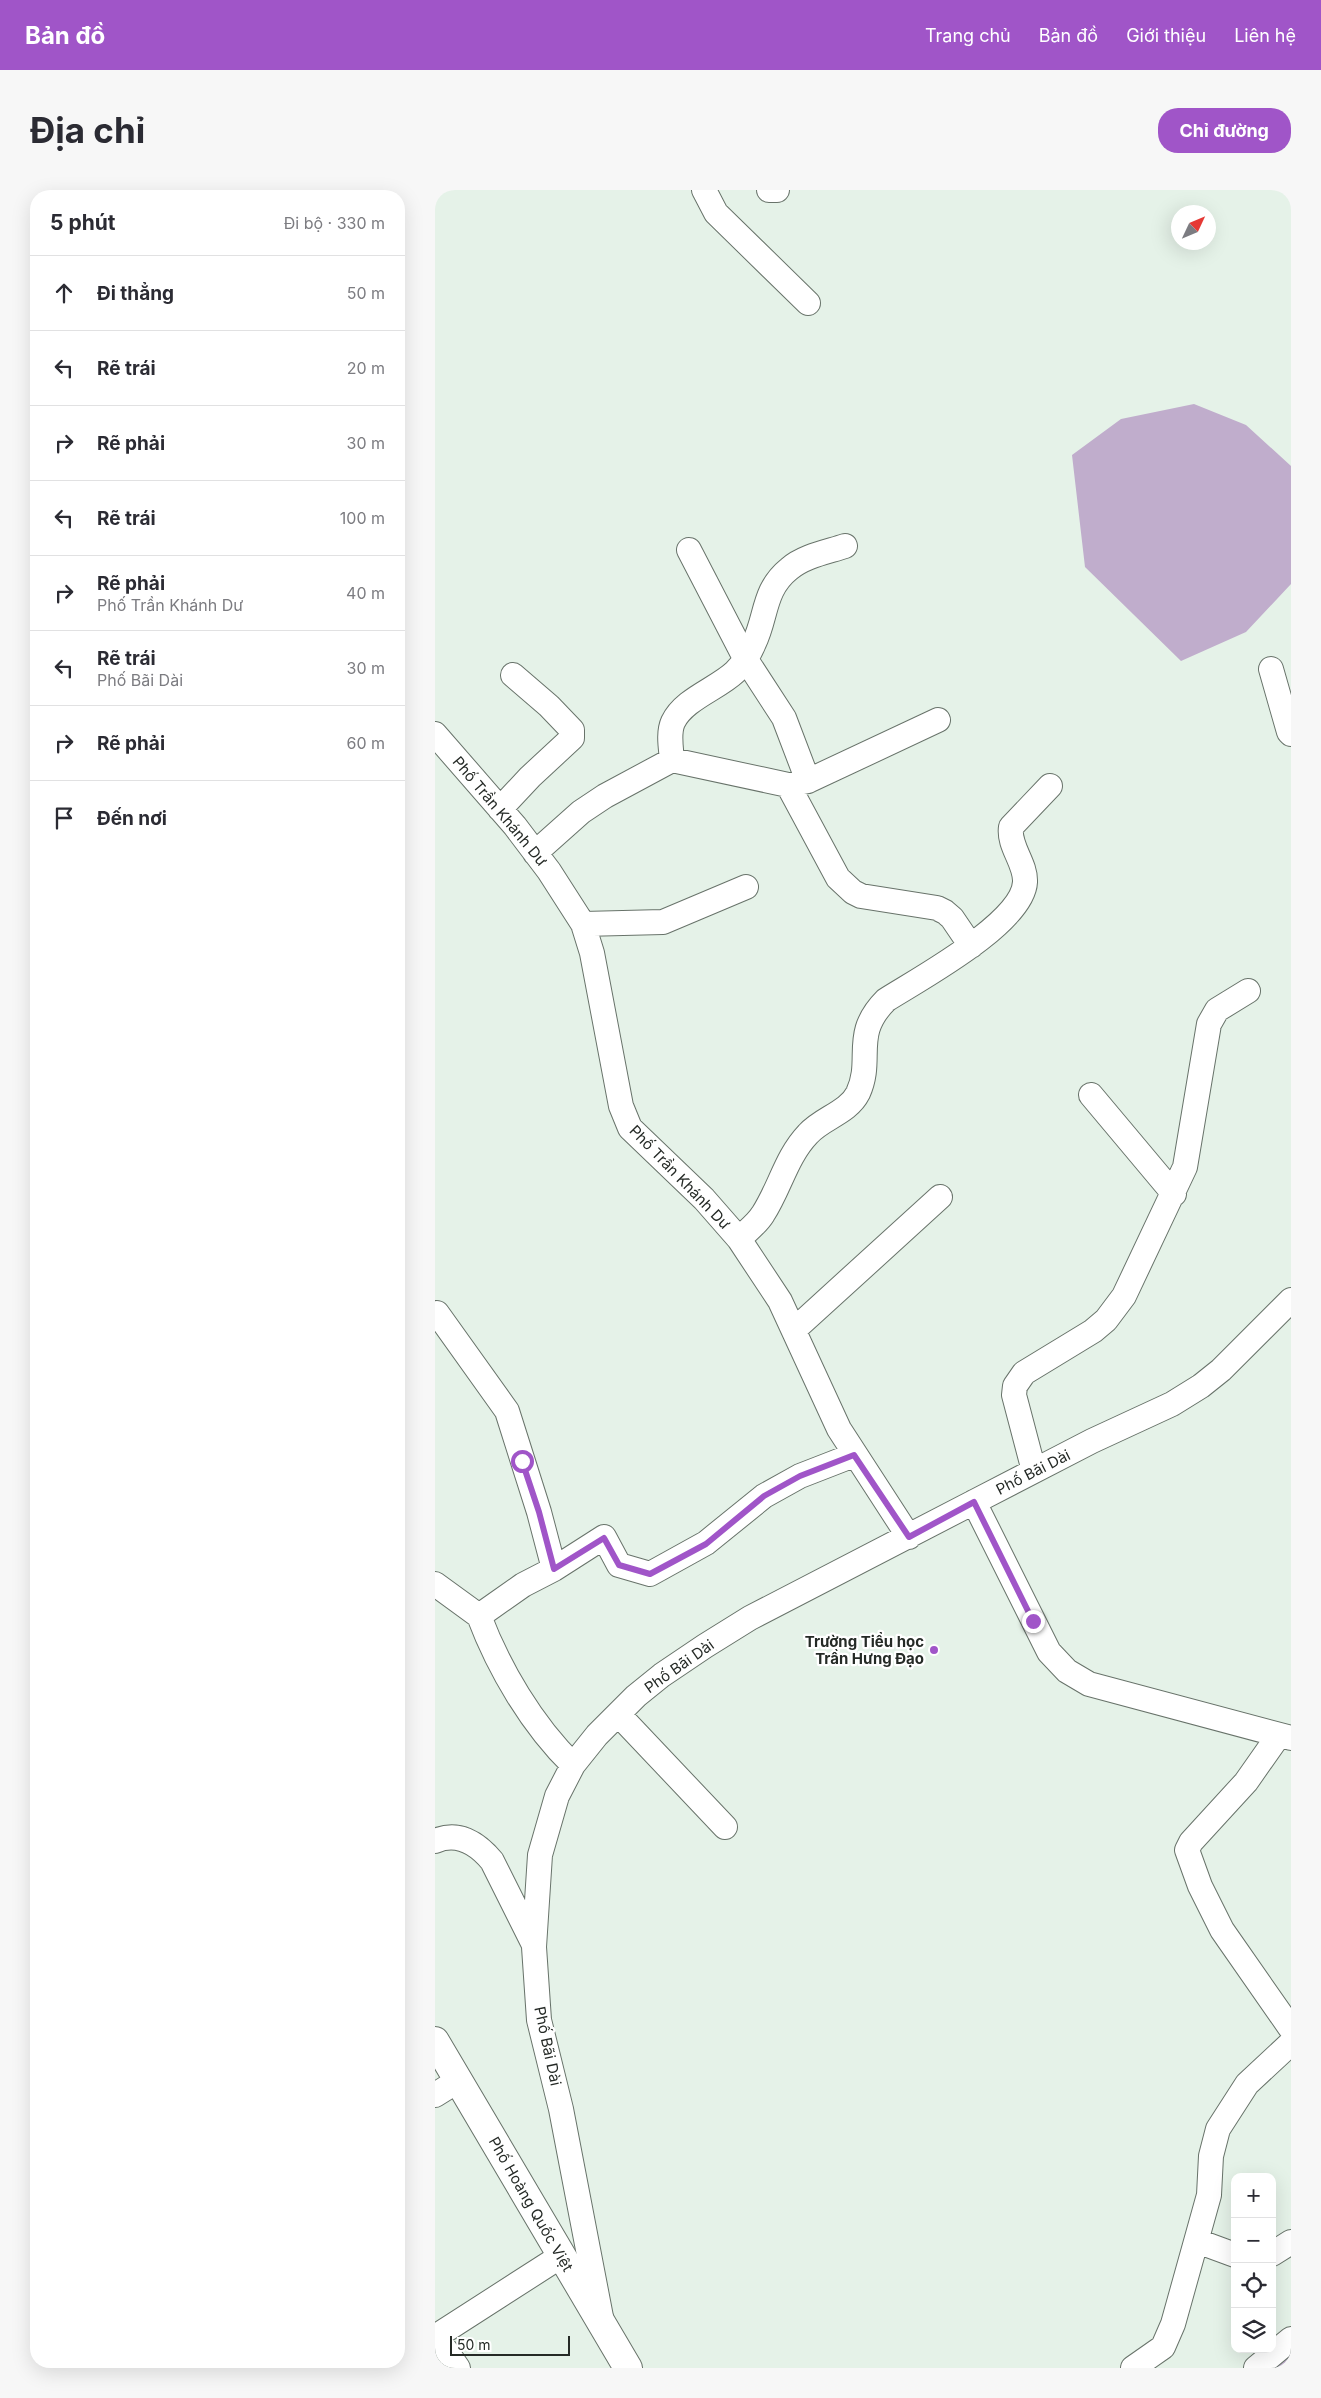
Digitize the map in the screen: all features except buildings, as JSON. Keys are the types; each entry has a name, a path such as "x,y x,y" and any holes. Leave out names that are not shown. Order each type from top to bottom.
{"main road":[{"name":"Phố Hoàng Quốc Việt","path":"435,2041 628,2368"}],"street":[{"path":"703,190 716,213 808,302"},
{"path":"769,190 777,190"},
{"path":"672,760 671,731 677,716 735,672 755,643 770,592 777,581 790,568 806,559 845,546"},
{"path":"689,550 745,658 784,718 798,783 838,878 861,896 937,908 952,918 971,946"},
{"path":"1271,669 1291,734"},
{"path":"500,809 572,738 572,730 555,712 513,675"},
{"path":"535,853 581,812 605,796 672,760 798,783 938,720"},
{"name":"Phố Trần Khánh Dư","path":"435,734 500,809 535,853 583,924 591,953 621,1106 630,1128 704,1198 739,1240 780,1301 839,1429 854,1455 909,1537"},
{"path":"739,1240 762,1215 799,1144 809,1132 852,1102 858,1092 866,1030 877,1010 886,1000 999,926 1024,888 1025,874 1011,836 1011,827 1050,786"},
{"path":"583,924 663,922 746,887"},
{"path":"1034,1472 1014,1395 1018,1380 1024,1373 1093,1331 1106,1320 1124,1296 1174,1194 1188,1153 1209,1024 1217,1010 1247,991"},
{"path":"1091,1095 1174,1194"},
{"path":"794,1330 940,1197"},
{"name":"Phố Bãi Dài","path":"602,2324 561,2109 539,2020 535,1947 540,1855 557,1796 573,1765 597,1735 618,1714 663,1675 750,1618 974,1502 1172,1404 1201,1386 1240,1354 1291,1300"},
{"path":"437,1312 507,1410 539,1512 554,1569"},
{"path":"479,1616 523,1585 554,1569 604,1538 619,1565 650,1574 706,1544 764,1496 800,1476 854,1455"},
{"path":"974,1502 1049,1652 1067,1671 1089,1684 1285,1737 1191,1842 1187,1850 1200,1886 1222,1930 1291,2029"},
{"path":"435,1584 479,1616 491,1646 525,1704 553,1746 573,1765"},
{"path":"618,1714 725,1827"},
{"path":"435,1841 442,1838 457,1837 471,1841 483,1850 492,1861 535,1947"},
{"path":"1133,2368 1163,2347 1182,2300 1209,2194 1211,2156 1218,2129 1247,2084 1291,2043"},
{"path":"435,2095 459,2080"},
{"path":"1197,2241 1231,2254"},
{"path":"1276,2251 1291,2242"},
{"path":"458,2368 436,2337 561,2256"},
{"path":"1255,2368 1291,2339"}],"shaded area":[{"path":"1194,404 1246,425 1291,466 1291,584 1246,632 1181,661 1085,567 1072,455 1121,419"},
{"path":"1291,2353 1291,2368 1272,2368"}],"place":[{"name":"Trường Tiểu học Trần Hưng Đạo","path":"934,1650"}],"route":[{"path":"522,1461 539,1512 554,1569 604,1538 619,1565 650,1574 706,1544 764,1496 800,1476 854,1455 909,1537 974,1502 1033,1621"}]}
